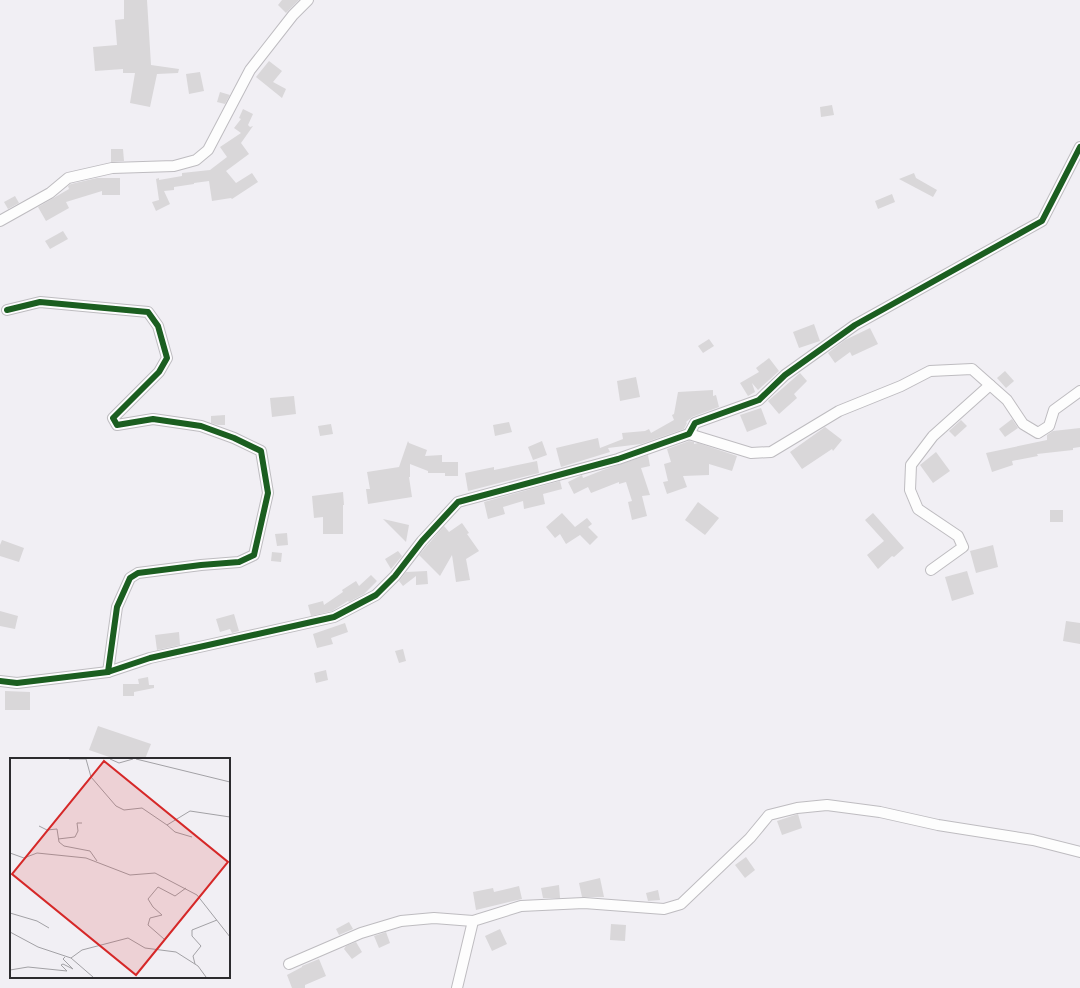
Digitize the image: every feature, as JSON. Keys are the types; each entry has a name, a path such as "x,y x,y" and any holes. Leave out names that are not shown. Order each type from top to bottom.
{"street":[{"path":"0,221 50,193 68,178 112,168 174,166 196,160 208,150 250,70 293,15 308,0"},
{"path":"689,434 695,423 759,400 785,374 855,325 1042,221 1080,147"},
{"path":"7,310 40,302 148,312 158,326 167,358 159,372 113,418 117,425 153,419 201,426 234,438 261,451 268,493 254,555 239,562 138,573 130,578 117,607 108,672"},
{"path":"0,681 17,683 108,672 150,658 334,617 376,595 396,576 422,541 458,502 618,459 689,434 751,453 771,452 839,411 901,386 930,371 972,369 1007,400 1023,424 1038,433 1050,426 1054,410 1080,391"},
{"path":"931,570 962,547 958,536 918,509 910,490 911,465 933,436 990,385"},
{"path":"289,964 361,933 401,921 434,918 473,921 521,906 584,903 664,909 681,904 750,838 769,815 797,808 827,805 880,812 938,825 1032,840 1080,852"},
{"path":"457,988 473,921"}],"building":[{"path":"124,0 147,0 151,65 179,69 178,73 157,74 150,107 130,103 135,73 123,73 123,69 95,71 93,47 117,45 115,20 124,19"},
{"path":"282,0 299,0 286,13 278,5"},
{"path":"269,61 282,71 273,82 286,89 282,98 256,77"},
{"path":"200,72 204,91 189,94 186,74"},
{"path":"220,92 230,95 225,104 217,102"},
{"path":"832,105 834,115 821,117 820,107"},
{"path":"243,109 253,114 248,125 250,127 253,126 241,143 249,154 226,171 236,183 252,173 258,182 232,199 212,201 209,181 174,187 174,190 164,191 170,204 156,211 152,202 159,200 156,179 159,178 159,180 182,176 182,173 210,170 227,157 220,147 241,133 234,128 241,119 239,118"},
{"path":"111,149 123,149 124,161 111,162"},
{"path":"914,173 916,178 937,190 933,197 899,179"},
{"path":"97,178 120,178 120,195 102,195 102,191 66,202 69,208 46,221 38,207 69,189 68,186 71,184"},
{"path":"892,194 895,202 878,209 875,201"},
{"path":"15,196 19,203 8,209 4,202"},
{"path":"63,231 68,239 50,249 45,241"},
{"path":"814,324 820,341 799,348 793,332"},
{"path":"870,328 878,344 852,356 850,352 835,363 828,353 845,340"},
{"path":"709,339 714,346 703,353 698,346"},
{"path":"769,358 779,371 758,390 752,383 755,392 748,396 740,383 759,372 756,368"},
{"path":"1005,371 1014,381 1006,388 997,378"},
{"path":"800,373 807,381 794,394 797,398 779,414 768,401"},
{"path":"636,377 640,397 620,401 617,381"},
{"path":"713,390 713,396 716,395 719,407 692,417 686,422 687,423 684,429 641,444 608,448 610,452 561,467 556,448 598,438 600,448 623,439 622,433 645,431 649,429 651,433 674,420 672,415 674,414 678,392"},
{"path":"294,396 296,414 272,417 270,398"},
{"path":"761,408 767,424 747,432 740,415"},
{"path":"225,415 225,425 211,423 211,416"},
{"path":"1012,419 1018,428 1005,437 999,429"},
{"path":"961,420 967,426 955,437 949,431"},
{"path":"509,422 512,432 495,436 493,425"},
{"path":"331,424 333,434 320,436 318,426"},
{"path":"825,427 842,440 833,451 832,449 802,469 790,452"},
{"path":"1080,428 1080,447 1073,448 1073,450 1037,454 1038,456 1012,461 1013,465 992,472 986,453 1047,440 1047,435 1053,431"},
{"path":"408,441 409,443 427,450 425,456 442,455 442,462 458,462 458,476 445,476 445,473 428,473 428,471 410,464 409,477 412,497 368,504 366,489 370,489 367,472 399,467"},
{"path":"542,441 547,455 533,460 528,447"},
{"path":"689,441 694,442 694,444 698,443 737,456 732,471 709,464 709,475 683,476 687,487 667,494 663,482 668,481 664,464 671,462 667,449"},
{"path":"936,452 950,471 933,483 920,465"},
{"path":"648,455 650,466 641,468 650,495 642,496 647,516 632,520 628,502 632,501 626,482 619,484 619,482 591,493 588,487 574,494 568,482 582,475 583,478"},
{"path":"537,461 539,473 468,491 465,473 494,467 494,470"},
{"path":"560,481 562,489 543,494 545,504 524,509 523,501 503,507 505,514 488,519 484,502"},
{"path":"343,492 343,534 323,534 323,517 314,518 312,496"},
{"path":"698,502 719,518 705,535 685,520"},
{"path":"1050,510 1063,510 1063,522 1050,522"},
{"path":"562,513 575,527 587,518 592,524 588,527 598,537 590,545 580,535 566,544 560,534 555,538 546,527"},
{"path":"873,513 904,548 894,557 892,556 878,569 867,555 884,541 865,520"},
{"path":"383,519 409,525 406,542"},
{"path":"462,523 469,533 467,534 479,551 466,559 470,580 456,582 452,555 440,576 419,555 444,526 449,532"},
{"path":"287,533 288,545 277,546 275,534"},
{"path":"2,540 24,548 19,562 0,556 0,545"},
{"path":"993,545 998,567 976,573 970,551"},
{"path":"398,551 402,556 391,569 385,559"},
{"path":"272,552 282,553 281,562 271,561"},
{"path":"427,571 428,584 416,585 416,576 403,586 399,581 406,572"},
{"path":"967,571 974,594 952,601 945,577"},
{"path":"371,575 377,581 364,594 349,602 348,601 332,611 311,616 308,605 323,601 324,605 356,581 359,586"},
{"path":"0,611 18,616 15,629 0,626"},
{"path":"234,614 239,631 232,633 230,629 220,632 216,619"},
{"path":"1066,621 1080,623 1080,644 1063,641"},
{"path":"345,623 348,632 331,638 333,644 317,648 313,634"},
{"path":"179,632 180,645 157,650 155,635"},
{"path":"403,649 406,661 399,663 395,651"},
{"path":"326,670 328,680 316,683 314,673"},
{"path":"148,677 149,685 154,685 154,688 134,692 134,696 123,696 123,684 139,684 138,679"},
{"path":"5,691 30,692 30,710 5,710"},
{"path":"98,726 151,744 145,758 112,758 89,750"},
{"path":"798,814 802,828 782,835 777,821"},
{"path":"746,857 755,870 745,878 735,865"},
{"path":"600,878 604,897 582,897 579,883"},
{"path":"559,885 560,898 543,898 541,888"},
{"path":"519,886 522,899 476,910 473,892 493,888 494,892"},
{"path":"658,890 660,900 648,901 646,893"},
{"path":"349,922 353,929 339,935 336,929"},
{"path":"611,924 626,925 625,941 610,940"},
{"path":"500,929 507,944 492,951 485,936"},
{"path":"386,932 390,943 379,948 374,936"},
{"path":"356,942 362,952 352,959 344,949 346,946"},
{"path":"319,959 326,976 305,985 305,988 292,988 287,975 302,966"}],"cycle path":[{"path":"0,681 17,683 108,672 150,658 334,617 376,595 395,576 422,541 458,502 618,459 689,434 695,423 759,400 785,375 855,325 1042,221 1080,147"},
{"path":"7,310 40,302 148,312 158,326 167,358 159,372 113,418 117,425 153,419 201,426 234,438 261,451 268,493 254,555 239,562 138,573 130,578 117,607 108,672"}]}
